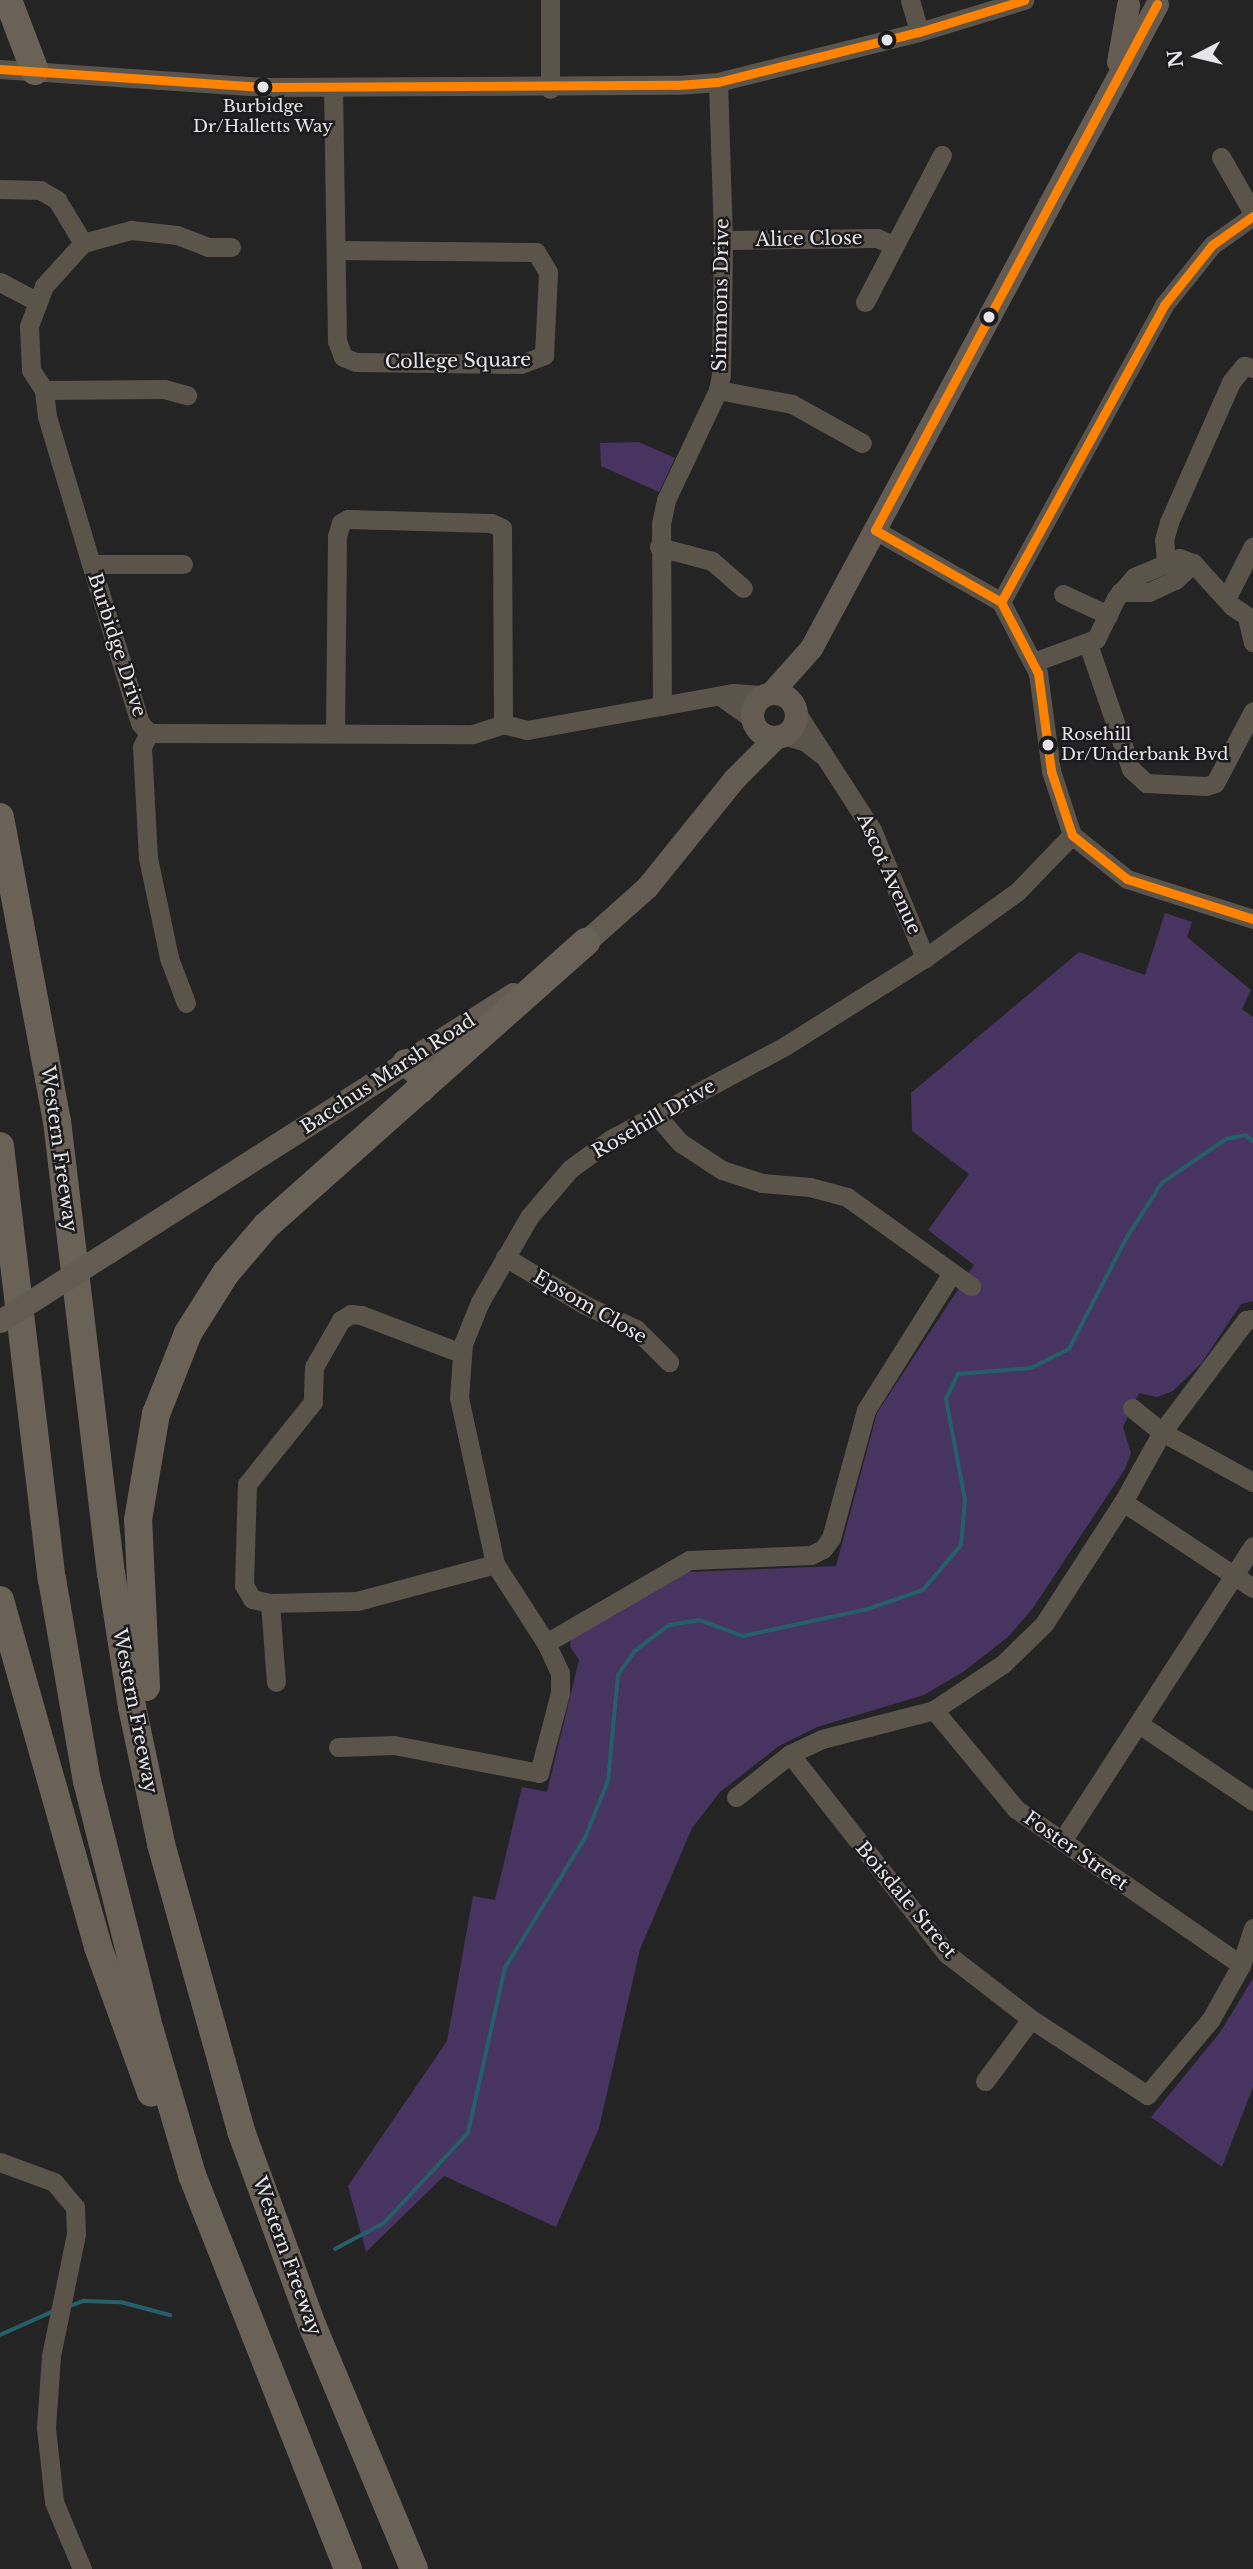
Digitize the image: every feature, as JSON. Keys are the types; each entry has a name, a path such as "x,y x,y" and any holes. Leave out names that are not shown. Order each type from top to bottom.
{"highway":[{"path":"8,0 35,71"},
{"name":"Western Freeway","path":"0,817 57,1121 121,1641 179,1915 238,2120 298,2288 414,2569"},
{"path":"179,1915 147,1697 136,1553 147,1454 162,1390 188,1333 242,1253 293,1200 586,942"},
{"path":"407,1063 421,1074 421,1089"},
{"path":"0,1146 52,1579 88,1781 150,2031 219,2249"},
{"path":"0,1600 98,1947 170,2144 219,2249 348,2569"}],"main road":[{"path":"1092,123 1121,55 1124,1 1141,9 1160,1"},
{"path":"811,648 794,725 780,736 763,734 754,721 755,705 811,648 1160,1"},
{"path":"768,694 786,696 796,710"},
{"name":"Bacchus Marsh Road","path":"734,779 754,721"},
{"name":"Bacchus Marsh Road","path":"0,1321 407,1063 586,942 671,862 734,779 780,736"}],"street":[{"path":"550,0 550,89"},
{"path":"910,0 919,32"},
{"path":"0,69 164,84 333,88 550,89 718,82 919,32 1024,0"},
{"name":"Simmons Drive","path":"662,706 659,547 666,500 718,390 724,329 718,82"},
{"path":"333,88 338,250"},
{"name":"Alice Close","path":"865,302 892,246 943,155"},
{"path":"1001,602 1164,305 1212,245 1253,215 1221,157"},
{"path":"0,189 40,190 57,200 83,243 131,230 177,235 208,247 231,247"},
{"name":"Alice Close","path":"723,240 877,238 892,246"},
{"name":"Burbidge Drive","path":"83,243 44,286 36,301 29,326 31,370 44,390 47,415 91,564 141,723 149,733 335,731 473,734 503,724 527,730 720,695 768,694"},
{"name":"College Square","path":"338,250 536,252 548,272 544,355 521,364 348,360 339,352 337,341 338,250"},
{"path":"0,282 36,301"},
{"path":"1166,561 1164,540 1169,522 1226,394 1238,370 1253,368"},
{"path":"44,390 164,388 187,395"},
{"path":"718,390 792,404 862,443"},
{"path":"335,731 337,536 341,523 348,519 491,523 502,528 503,724"},
{"path":"875,530 1001,602 1036,667 1051,771 1072,835 1127,879 1253,919"},
{"path":"1226,600 1253,546"},
{"path":"659,547 712,561 743,587"},
{"path":"1036,667 1090,650 1120,592 1135,577 1166,561 1179,558 1193,563 1226,600 1250,619 1253,642"},
{"path":"1120,592 1149,592 1175,580 1193,563"},
{"path":"91,564 183,564"},
{"path":"1063,594 1108,615"},
{"path":"1090,650 1138,779 1146,783 1206,786 1215,783 1246,750 1253,712"},
{"path":"720,695 754,721"},
{"name":"Ascot Avenue","path":"796,710 872,830 925,958"},
{"path":"149,733 142,747 149,858 169,958 186,1003"},
{"path":"780,736 806,742 825,757"},
{"name":"Rosehill Drive","path":"338,1747 394,1745 539,1773 560,1693 560,1673 546,1643 495,1564 458,1398 461,1353 480,1302 529,1217 570,1169 611,1139 658,1117 785,1046 925,958 1017,892 1072,835"},
{"path":"658,1117 681,1143 722,1170 762,1183 810,1187 847,1197 971,1286"},
{"name":"Epsom Close","path":"505,1257 585,1305 636,1329 669,1362"},
{"path":"546,1643 689,1560 811,1555 823,1549 831,1538 866,1410 952,1273"},
{"path":"461,1353 361,1315 351,1314 341,1320 314,1367 313,1402 247,1484 244,1585 252,1599 270,1602 357,1601 495,1564"},
{"path":"736,1797 790,1754 822,1739 934,1710 1003,1664 1044,1624 1123,1502 1162,1432 1246,1320 1253,1319"},
{"path":"1132,1408 1162,1432 1253,1482"},
{"path":"1123,1502 1253,1588"},
{"path":"1062,1841 1253,1546"},
{"path":"270,1602 276,1682"},
{"name":"Foster Street","path":"934,1710 999,1792 1062,1841 1241,1965"},
{"path":"1139,1724 1253,1801"},
{"name":"Boisdale Street","path":"790,1754 947,1954 1031,2019 1147,2095 1211,2019 1241,1965"},
{"path":"1241,1965 1253,1928"},
{"path":"985,2081 1031,2019"},
{"path":"0,2162 54,2182 75,2207 76,2234 60,2302 48,2383 49,2470 62,2530 82,2569"}],"shaded area":[{"path":"639,442 675,458 659,492 601,466 600,443"},
{"path":"1165,913 1192,922 1187,937 1251,990 1242,1009 1253,1017 1253,1301 1241,1304 1201,1364 1173,1391 1157,1397 1139,1393 1123,1427 1131,1453 1125,1469 1033,1608 1008,1637 963,1672 924,1695 817,1727 779,1746 720,1792 692,1828 640,1949 599,2128 556,2227 444,2176 366,2252 348,2186 447,2041 473,1896 495,1900 522,1787 547,1792 579,1660 570,1646 571,1637 617,1607 688,1572 836,1566 877,1413 974,1265 928,1230 969,1174 912,1131 911,1093 1079,952 1145,975"},
{"path":"1253,1978 1253,2087 1222,2167 1151,2117 1221,2031"}],"waterway":[{"path":"335,2249 384,2223 468,2133 505,1968 585,1838 608,1781 618,1675 635,1651 669,1625 699,1620 743,1636 868,1609 923,1590 961,1545 965,1500 946,1399 958,1374 1031,1368 1069,1349 1127,1237 1162,1183 1226,1139 1246,1135 1253,1141"},
{"path":"70,2306 84,2301 121,2302 170,2315"},
{"path":"0,2335 52,2312"}],"transit line":[{"path":"0,69 265,87 677,85 718,82 919,32 1024,0"},
{"path":"1157,4 875,530 1001,602 1038,673 1051,771 1072,835 1127,879 1253,919"},
{"path":"1001,602 1164,305 1212,245 1253,216"}],"place":[{"name":"Burbidge Dr/Halletts Way","path":"263,87"},
{"name":"Rosehill Dr/Underbank Bvd","path":"1048,745"}]}
